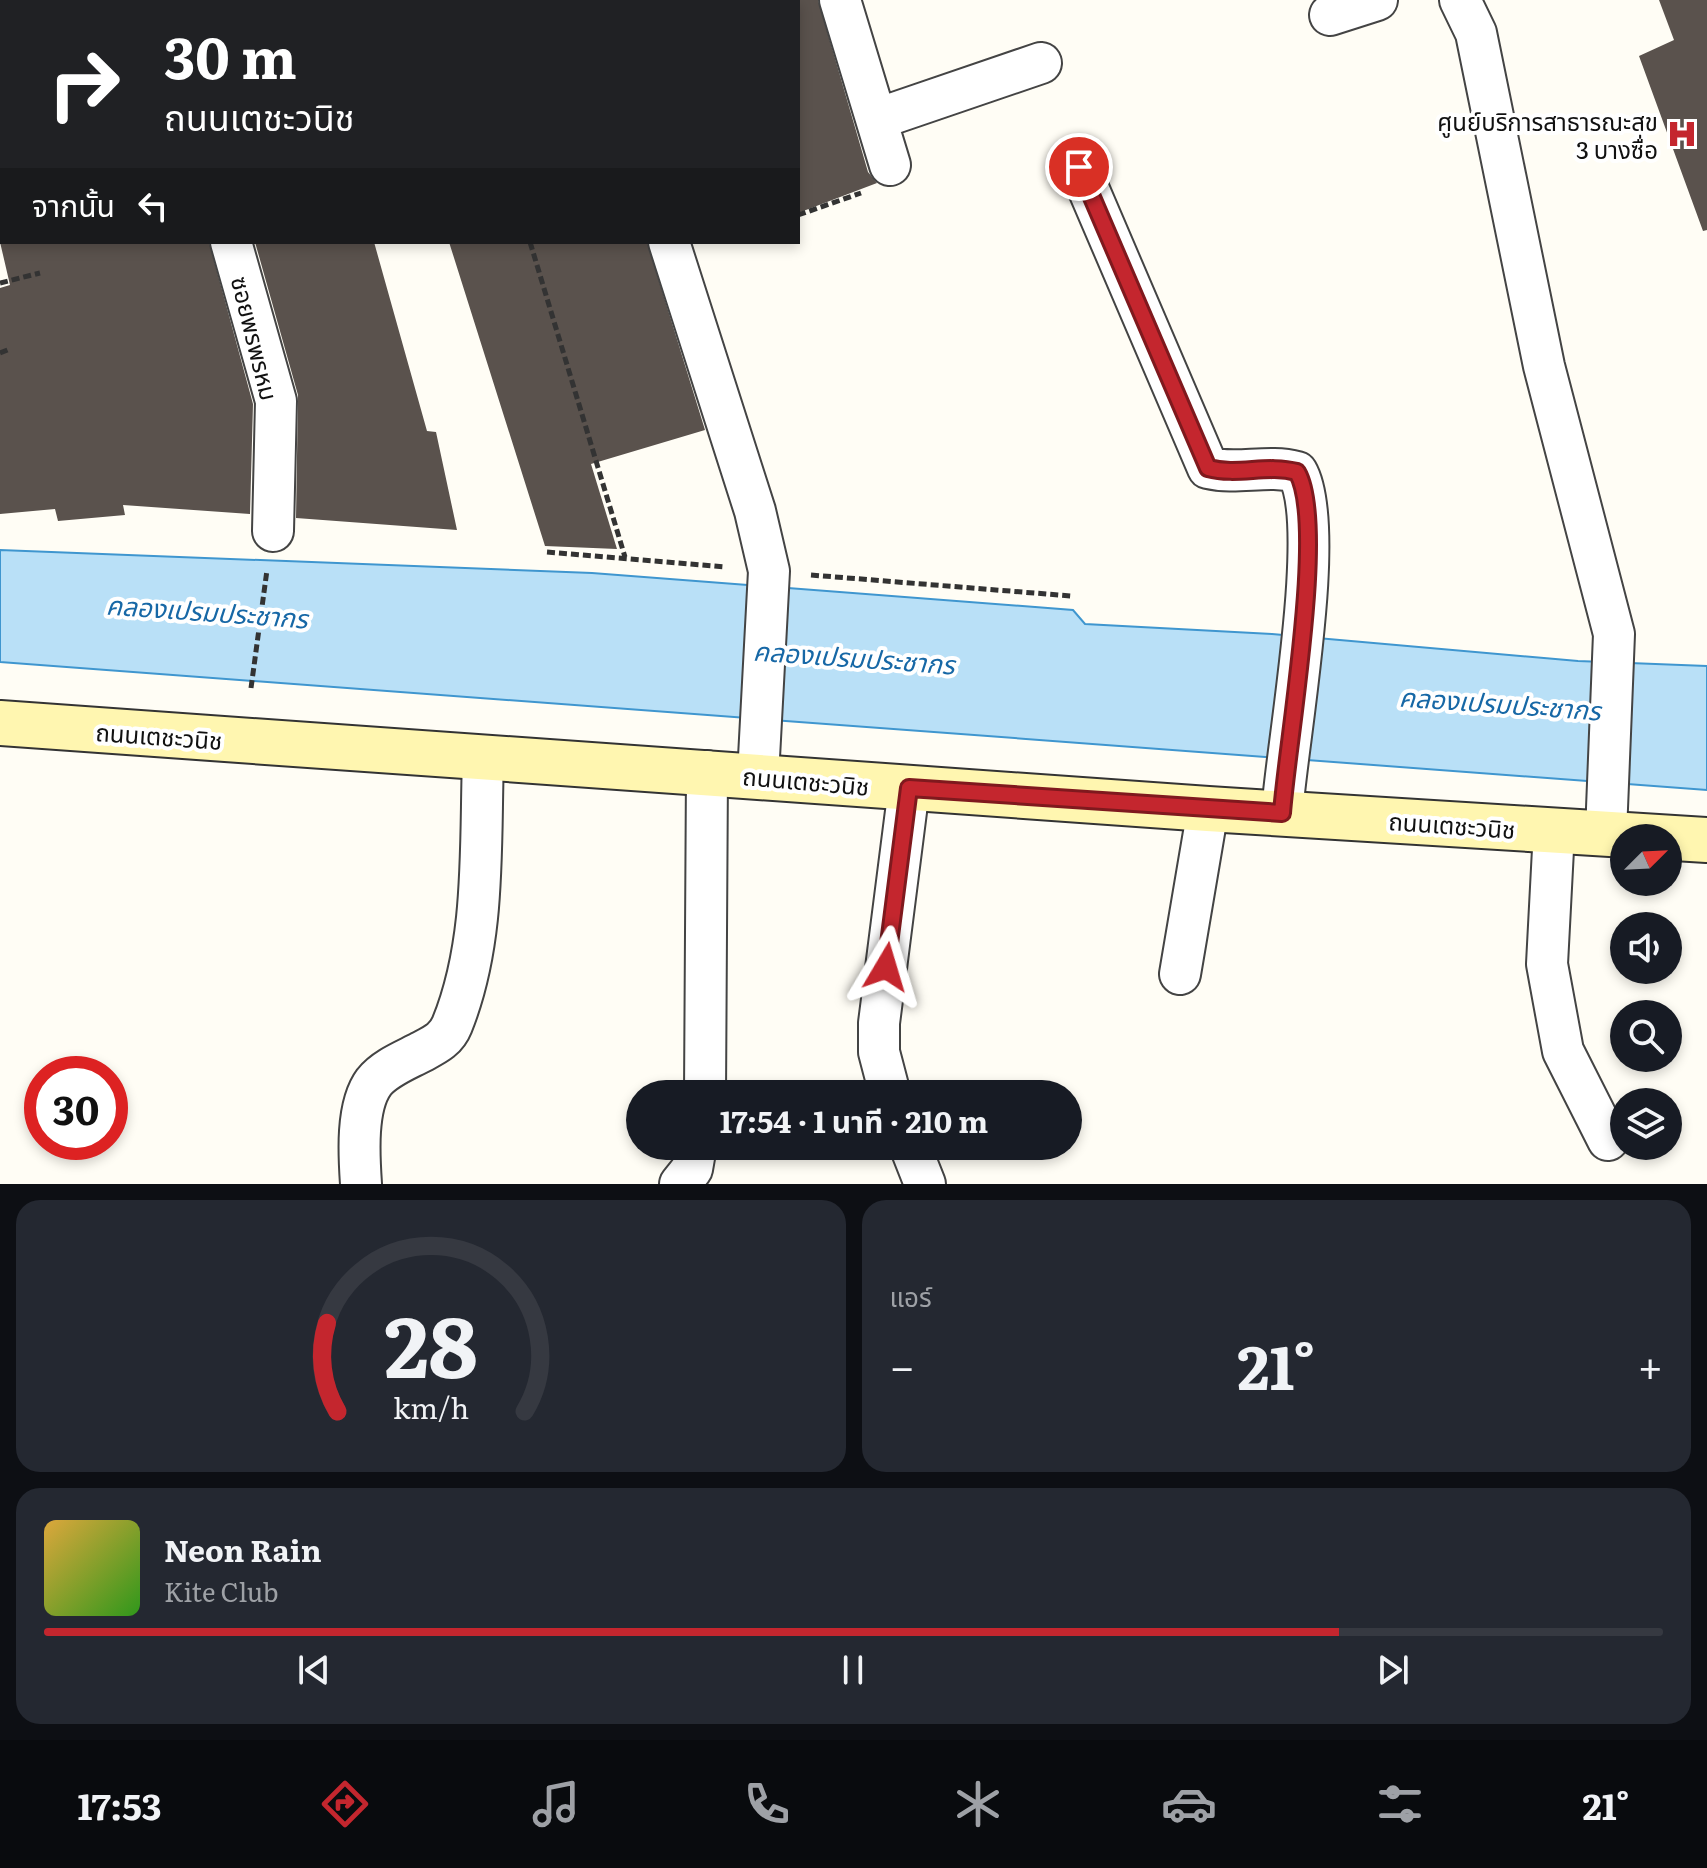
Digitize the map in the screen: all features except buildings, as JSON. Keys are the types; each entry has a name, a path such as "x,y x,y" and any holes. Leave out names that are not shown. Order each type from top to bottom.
{"main road":[{"name":"ถนนเตชะวนิช","path":"0,723 1208,809 1707,840"}],"street":[{"path":"840,0 877,119 877,178"},
{"path":"1330,15 1377,0"},
{"path":"1460,0 1476,33 1544,366 1616,652 1606,833"},
{"path":"877,119 1041,63"},
{"path":"1079,167 1208,468 1224,472 1279,467 1297,472 1305,485 1308,563 1282,813"},
{"name":"ซอยพรพรหม","path":"232,244 276,401 273,531"},
{"path":"670,244 755,511 768,579 758,776"},
{"path":"361,1184 365,1102 374,1082 390,1068 441,1042 456,1012 477,935 483,758"},
{"path":"705,1080 707,771"},
{"path":"886,1080 879,1052 879,1023 909,788"},
{"path":"1180,974 1208,809"},
{"path":"1554,830 1547,964 1563,1051 1608,1140"},
{"path":"680,1184 692,1169 694,1160"},
{"path":"916,1160 925,1184"}],"path":[{"path":"800,214 877,178"},
{"path":"531,244 625,557"},
{"path":"0,283 40,273"},
{"path":"0,353 10,349"},
{"path":"251,688 267,571"}],"water":[{"name":"คลองเปรมประชากร","path":"0,550 592,573 1073,610 1085,624 1272,634 1578,661 1707,666 1707,790 0,662"}],"place":[{"name":"ศูนย์บริการสาธารณะสุข 3 บางซื่อ","path":"1682,134"}],"route":[{"path":"886,967 909,788 1282,813 1308,563 1305,485 1297,472 1279,467 1224,472 1208,468 1079,167"}]}
